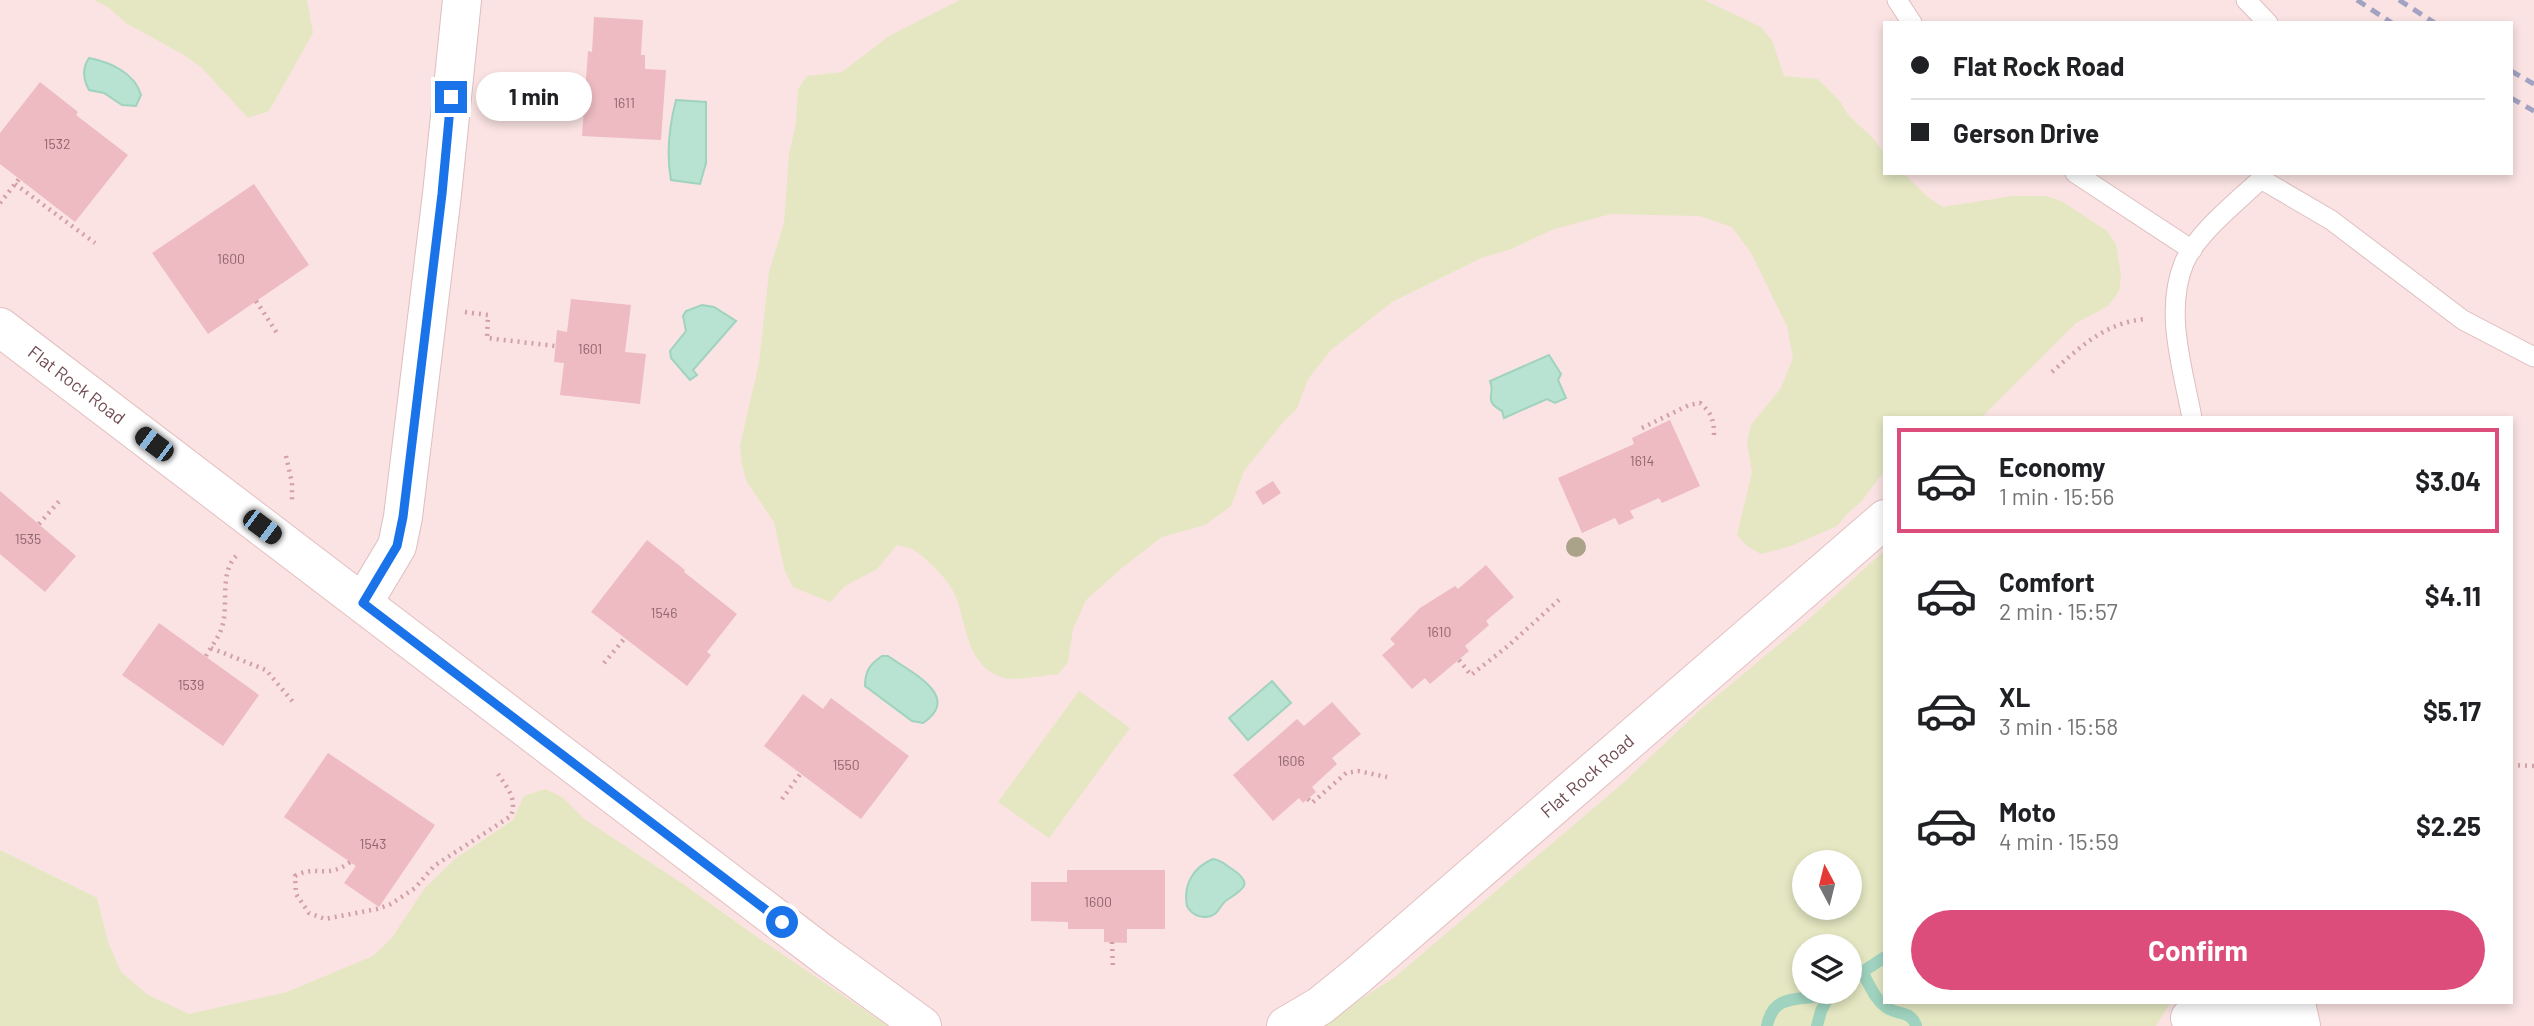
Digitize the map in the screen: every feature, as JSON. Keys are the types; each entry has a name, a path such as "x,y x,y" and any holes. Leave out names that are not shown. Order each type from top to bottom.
{"street":[{"path":"363,603 397,546 403,517 461,0"},
{"name":"Flat Rock Road","path":"0,327 889,1004 922,1026"},
{"name":"Flat Rock Road","path":"1286,1026 1320,1006 1357,976 1883,521"},
{"path":"2296,1004 2301,1026"},
{"path":"2191,1015 2233,1010 2268,1017 2291,1026"}],"lane":[{"path":"1896,0 1911,21"},
{"path":"2246,0 2266,21"},
{"path":"2078,175 2192,250"},
{"path":"2192,416 2174,308 2184,263 2211,227 2262,176 2331,219 2463,320 2534,357"}],"path":[{"path":"0,203 19,179"},
{"path":"15,184 95,243"},
{"path":"256,301 277,332"},
{"path":"428,307 488,315 487,338 555,346"},
{"path":"2052,372 2088,340 2127,321 2175,317"},
{"path":"1642,428 1689,405 1700,403 1710,411 1714,422 1714,436"},
{"path":"39,524 61,499"},
{"path":"206,656 222,629 231,561 262,527"},
{"path":"1459,660 1471,675 1561,598"},
{"path":"604,663 625,638"},
{"path":"211,648 266,670 293,702"},
{"path":"2513,765 2534,766"},
{"path":"1308,799 1312,803 1346,773 1358,771 1387,777"},
{"path":"782,799 801,773"},
{"path":"350,862 338,871 305,870 295,876 296,894 309,913 325,919 377,909 391,904 415,888 434,866 510,816 514,807 513,796 498,774"},
{"path":"1112,942 1113,970"}],"shaded area":[{"path":"94,0 307,0 313,33 269,111 248,118 202,68 126,23 109,8"},
{"path":"960,0 1704,0 1761,27 1772,41 1784,76 1818,79 1883,151 1883,175 1905,175 1929,198 1943,207 2013,196 2046,196 2063,202 2107,231 2116,244 2121,275 2119,291 2108,306 2076,323 1983,416 1883,416 1883,473 1861,502 1837,526 1791,546 1761,554 1747,546 1737,535 1752,472 1747,442 1751,425 1781,388 1793,358 1787,326 1751,253 1732,227 1700,216 1611,214 1554,229 1511,249 1481,258 1392,302 1331,350 1308,379 1297,408 1244,471 1231,506 1205,525 1162,537 1086,600 1073,629 1068,662 1058,674 1004,678 992,673 975,656 956,597 949,584 931,564 910,548 897,545 877,569 845,586 830,602 793,587 785,571 774,522 747,482 742,465 740,446 759,363 769,272 784,223 789,154 796,124 798,89 807,76 842,72 889,36"},
{"path":"89,58 121,70 133,80 141,95 136,106 122,105 104,93 89,90 84,74"},
{"path":"676,100 706,102 706,163 700,184 671,180 669,140"},
{"path":"702,305 714,307 736,321 693,370 697,375 690,380 671,358 670,351 686,331 683,316 686,311"},
{"path":"1549,355 1561,374 1558,380 1566,398 1555,403 1547,399 1504,418 1502,411 1491,400 1490,381"},
{"path":"1883,552 1883,1004 2169,1004 2156,1026 1319,1026 1395,977 1623,783 1699,711 1807,621"},
{"path":"882,656 888,656 919,677 935,694 938,703 934,713 923,723 912,721 865,686 869,668"},
{"path":"1272,681 1291,703 1248,740 1229,718"},
{"path":"1079,691 1130,728 1049,838 998,802"},
{"path":"545,789 562,797 584,819 888,1026 0,1026 0,850 97,898 108,942 121,972 148,995 189,1014 287,992 373,956 391,939 425,888 455,859 513,820 524,796"},
{"path":"1213,859 1239,874 1244,886 1225,901 1216,913 1208,917 1200,916 1187,906 1188,884 1200,867"}],"building":[{"path":"594,17 643,20 641,55 645,55 645,69 666,70 661,140 582,136 588,51 592,52"},
{"path":"40,82 78,112 76,115 128,155 75,222 0,164 0,133"},
{"path":"254,184 309,265 208,334 152,253"},
{"path":"571,299 631,305 625,352 646,354 640,404 560,395 564,363 554,362 557,330 567,332"},
{"path":"1670,420 1700,486 1662,503 1659,498 1630,511 1634,518 1619,525 1615,518 1582,533 1558,478 1634,444 1632,438"},
{"path":"1273,481 1281,493 1263,505 1255,492"},
{"path":"0,491 76,556 45,592 0,554"},
{"path":"647,540 737,614 707,652 711,655 687,686 591,612"},
{"path":"1486,565 1514,597 1486,621 1489,625 1465,646 1469,651 1430,684 1425,678 1412,689 1382,655 1395,644 1390,639 1420,608 1455,586 1458,589"},
{"path":"159,623 259,695 223,746 122,675"},
{"path":"803,694 823,709 831,698 909,756 861,819 764,746"},
{"path":"1332,702 1361,734 1332,758 1337,764 1312,787 1316,792 1303,803 1299,798 1273,821 1233,775 1297,719 1304,726"},
{"path":"328,753 435,825 379,907 344,883 356,866 284,817"},
{"path":"1067,870 1165,870 1165,929 1127,929 1127,943 1104,942 1104,929 1068,929 1068,922 1031,921 1031,882 1067,882"}],"waterway":[{"path":"1862,972 1883,958"},
{"path":"1862,972 1880,1002 1889,1009 1909,1016 1916,1026"},
{"path":"1767,1026 1777,1006 1792,999"},
{"path":"1817,1026 1825,1004"}],"railway":[{"path":"2357,0 2389,21"},
{"path":"2399,0 2432,21"},
{"path":"2513,72 2534,84"},
{"path":"2513,99 2534,111"}],"route":[{"path":"451,97 403,517 397,546 363,603 782,922"}]}
